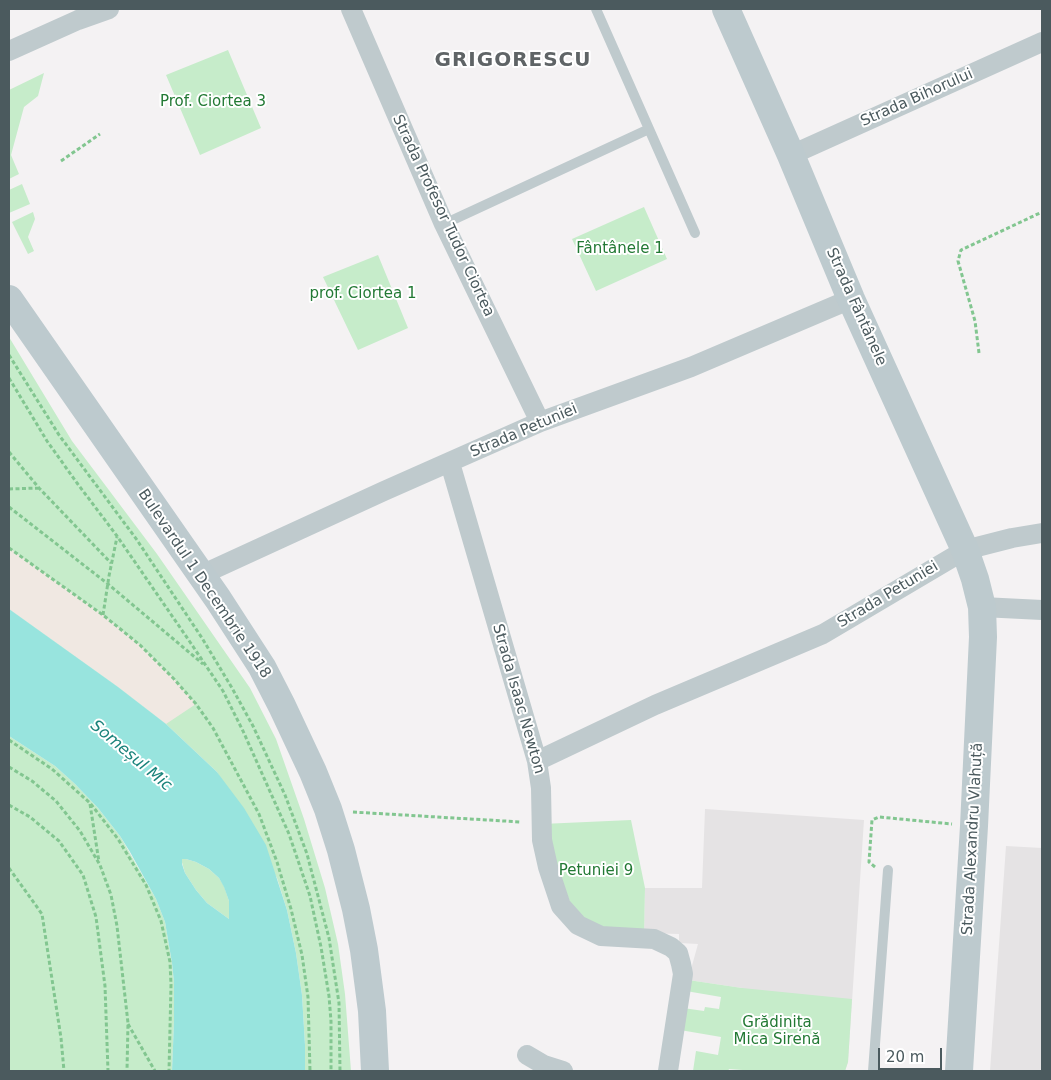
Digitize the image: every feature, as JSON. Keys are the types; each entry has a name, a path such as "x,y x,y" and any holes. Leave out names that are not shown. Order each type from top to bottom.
{"main road":[{"name":"Strada Fântânele","path":"726,9 791,155 851,299 965,550 982,608"},
{"name":"Bulevardul 1 Decembrie 1918","path":"9,298 201,575 262,667 313,772 328,809 341,850 356,909 364,950 372,1012 375,1071"},
{"name":"Strada Alexandru Vlahuță","path":"959,1071 975,817 983,637 982,608"}],"street":[{"path":"9,51 78,20 109,9"},
{"name":"Strada Profesor Tudor Ciortea","path":"351,9 444,224 540,422"},
{"name":"Strada Bihorului","path":"791,155 1042,42"},
{"name":"Strada Petuniei","path":"201,575 540,422 691,368 851,299"},
{"name":"Strada Isaac Newton","path":"450,462 537,761 541,788 542,840 548,867 561,906 578,925 601,936 654,939 671,947 678,953 682,974 668,1071"},
{"name":"Strada Petuniei","path":"537,761 655,706 823,634 965,550 1012,538 1042,533"},
{"path":"982,608 1042,610"},
{"path":"526,1055 544,1065 563,1071"}],"lane":[{"path":"596,9 695,233"},
{"path":"444,224 649,129"},
{"path":"874,1071 888,870"}],"path":[{"path":"61,161 100,134"},
{"path":"979,353 975,321 958,261 961,250 1042,212"},
{"path":"9,355 59,434 137,540 202,638 253,726 285,795 308,854 330,938 339,1004 340,1071"},
{"path":"9,378 47,441 117,536 190,642 222,691 243,731 289,834 310,896 330,996 330,1071"},
{"path":"9,452 39,488 111,563"},
{"path":"9,489 39,488"},
{"path":"9,507 108,584 205,666"},
{"path":"103,615 117,536"},
{"path":"9,548 103,615 140,646 174,678 213,728 259,814 277,862 291,909 302,955 308,997 310,1071"},
{"path":"9,740 52,769 90,803 118,839 146,885 162,920 170,962 169,1071"},
{"path":"9,767 56,801 80,831 100,865 111,895 117,926 128,1024 127,1071"},
{"path":"90,803 100,865"},
{"path":"9,805 30,817 59,841 83,875 96,917 105,986 108,1071"},
{"path":"345,811 542,824"},
{"path":"888,870 873,866 869,862 872,820 879,817 957,825"},
{"path":"9,868 42,914 61,1038 64,1071"},
{"path":"128,1024 155,1071"}],"shaded area":[{"name":"Grădinița Mica Sirenă","path":"705,809 864,820 848,1062 845,1071 756,1071 742,988 688,980 698,944 679,943 679,934 644,933 645,888 702,888"},
{"path":"1006,846 1042,848 1042,1071 990,1071"}],"green space":[{"name":"Prof. Ciortea 3","path":"228,50 261,128 200,155 166,75"},
{"path":"44,73 38,96 24,107 11,155 19,174 9,179 9,90"},
{"path":"22,184 30,204 9,213 9,190"},
{"name":"Fântânele 1","path":"644,207 667,259 596,291 572,239"},
{"path":"33,212 35,219 28,237 34,251 28,254 12,222"},
{"name":"prof. Ciortea 1","path":"378,255 408,328 358,350 323,277"},
{"path":"9,337 72,441 157,554 250,688 276,739 304,819 325,888 338,944 345,994 351,1071 305,1071 302,995 287,910 277,878 217,772 166,724 9,609"},
{"path":"9,736 55,766 98,808 120,836 156,899 165,922 174,982 172,1071 9,1071"},
{"name":"Petuniei 9","path":"631,820 645,888 644,938 578,925 542,824"},
{"path":"181,859 196,862 209,869 219,878 229,901 229,919 207,903 196,890 185,873"},
{"name":"Grădinița Mica Sirenă","path":"688,980 742,988 852,999 848,1062 845,1071 756,1071 729,1069 728,1071 693,1071 696,1051 718,1055 721,1037 680,1030 683,1008 704,1011 705,1007 719,1009 721,997 686,991"}],"sand":[{"path":"9,548 103,615 140,645 196,704 166,724 9,609"}],"water":[{"name":"Someșul Mic","path":"9,609 166,724 217,772 244,808 266,845 287,910 302,995 305,1071 172,1071 174,982 165,922 156,899 120,836 98,808 55,766 9,736","holes":["182,859 209,869 219,878 229,901 229,919 207,903 196,890 185,873 182,864"]}],"district":[{"name":"GRIGORESCU","path":"513,61"}]}
